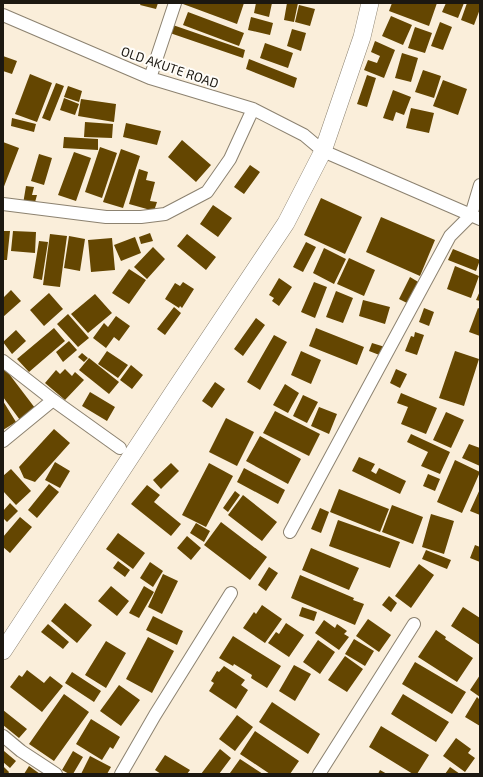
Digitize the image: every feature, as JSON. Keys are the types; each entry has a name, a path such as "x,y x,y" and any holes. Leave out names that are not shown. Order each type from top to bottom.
{"main road":[{"path":"3,651 286,223 323,151 362,37 370,3"}],"street":[{"path":"150,78 175,3"},
{"name":"OLD AKUTE ROAD","path":"3,15 150,78 253,109 304,135 323,151 476,217"},
{"path":"3,204 106,217 141,217 165,214 208,192 230,159 253,109"},
{"path":"290,532 450,236 476,217 480,185"},
{"path":"3,361 53,400 120,448"},
{"path":"3,441 53,400"},
{"path":"125,772 155,715 231,593"},
{"path":"319,774 414,624"},
{"path":"3,736 56,774"}],"building":[{"path":"141,3 158,3 156,9 140,5"},
{"path":"244,3 237,24 183,4"},
{"path":"256,3 272,3 269,17 254,13"},
{"path":"287,3 298,3 294,22 284,20"},
{"path":"392,3 437,3 429,26 389,11"},
{"path":"446,3 464,3 458,18 442,12"},
{"path":"467,3 480,3 480,9 474,25 461,20"},
{"path":"299,5 315,9 310,26 295,22"},
{"path":"188,12 244,33 239,46 183,25"},
{"path":"391,16 412,25 403,45 382,36"},
{"path":"251,17 273,23 270,35 248,30"},
{"path":"440,22 452,27 443,50 431,46"},
{"path":"170,24 245,50 243,58 167,32"},
{"path":"415,27 432,33 425,53 408,48"},
{"path":"292,29 306,33 301,51 287,46"},
{"path":"375,41 395,50 384,78 364,70 368,60 377,63 380,56 371,52"},
{"path":"265,43 293,53 288,68 260,58"},
{"path":"402,53 418,58 411,82 395,78"},
{"path":"3,56 17,61 12,74 3,71"},
{"path":"249,59 297,78 294,88 246,69"},
{"path":"423,70 441,76 434,98 415,92"},
{"path":"30,74 52,83 37,122 15,114"},
{"path":"367,75 376,78 367,107 357,104"},
{"path":"443,80 467,89 458,115 433,106"},
{"path":"56,83 64,86 50,121 42,118"},
{"path":"68,86 82,91 79,102 64,97"},
{"path":"393,90 411,97 404,115 396,112 393,121 383,118"},
{"path":"64,98 79,104 75,115 60,110"},
{"path":"81,99 116,104 114,122 78,116"},
{"path":"411,108 434,113 429,133 406,128"},
{"path":"12,118 36,124 34,132 11,126"},
{"path":"85,122 113,124 112,138 84,137"},
{"path":"126,123 161,131 157,145 123,137"},
{"path":"64,137 98,139 98,150 63,148"},
{"path":"182,140 211,165 196,182 168,157"},
{"path":"3,142 19,148 3,189"},
{"path":"100,147 117,153 102,198 85,192"},
{"path":"121,149 140,156 123,208 103,202"},
{"path":"74,152 91,158 76,201 58,195"},
{"path":"39,154 52,158 44,185 31,181"},
{"path":"250,165 260,172 244,194 234,187"},
{"path":"139,169 148,172 146,180 155,182 150,201 157,202 154,211 129,204"},
{"path":"26,186 34,187 32,195 37,195 34,206 23,204"},
{"path":"321,198 362,217 345,254 304,235"},
{"path":"213,205 232,218 218,237 200,224"},
{"path":"381,217 435,240 420,276 366,252"},
{"path":"3,231 10,231 7,260 3,260"},
{"path":"13,231 36,232 35,253 11,251"},
{"path":"150,233 153,241 141,244 139,237"},
{"path":"50,234 67,236 60,287 43,285"},
{"path":"187,234 216,257 206,270 177,246"},
{"path":"69,236 85,239 80,271 64,268"},
{"path":"135,237 141,253 121,261 114,245"},
{"path":"112,238 115,270 91,272 88,240"},
{"path":"39,241 48,242 42,280 33,278"},
{"path":"306,242 316,247 303,272 293,267"},
{"path":"153,247 165,259 147,279 134,267"},
{"path":"324,248 346,259 334,284 313,273"},
{"path":"453,249 480,260 476,271 448,260"},
{"path":"349,258 375,270 364,296 337,284"},
{"path":"455,266 479,276 471,298 447,289"},
{"path":"129,269 146,280 129,304 112,293"},
{"path":"410,277 420,283 409,304 399,299"},
{"path":"279,278 292,287 279,306 272,301 274,298 269,295"},
{"path":"183,282 194,289 182,308 180,306 179,308 165,299 175,283 180,286"},
{"path":"314,282 327,287 315,318 301,312"},
{"path":"11,290 21,301 3,317 3,298"},
{"path":"336,291 353,298 343,323 326,317"},
{"path":"480,291 480,301 476,300"},
{"path":"49,293 63,309 44,326 30,310"},
{"path":"95,294 112,313 88,333 71,314"},
{"path":"363,300 390,307 385,324 359,316"},
{"path":"174,307 181,313 165,335 157,329"},
{"path":"424,308 434,312 429,326 419,322"},
{"path":"478,308 480,309 480,336 469,332"},
{"path":"68,314 89,338 78,347 57,324"},
{"path":"116,316 130,326 119,341 114,337 106,348 93,338 104,323 108,327"},
{"path":"256,318 265,325 243,356 234,349"},
{"path":"54,328 65,341 29,372 17,359"},
{"path":"316,328 364,347 357,365 309,346"},
{"path":"16,330 26,341 12,354 3,342"},
{"path":"415,332 424,335 417,355 405,351 411,336 414,337"},
{"path":"274,335 287,342 260,390 247,382"},
{"path":"69,341 77,350 63,362 56,352"},
{"path":"372,343 385,347 382,356 369,351"},
{"path":"107,351 128,365 118,378 98,364"},
{"path":"301,351 321,360 311,384 291,375"},
{"path":"455,351 479,359 464,406 439,398"},
{"path":"82,353 88,358 84,362 78,357"},
{"path":"89,358 119,382 109,394 79,370"},
{"path":"131,365 143,375 132,389 120,380"},
{"path":"3,366 35,408 20,420 3,397"},
{"path":"65,369 72,376 75,372 84,380 65,400 45,383 56,370 60,374"},
{"path":"396,369 407,374 400,388 390,383"},
{"path":"215,382 225,389 212,408 202,401"},
{"path":"285,384 299,393 288,413 273,405"},
{"path":"90,392 115,407 107,421 82,406"},
{"path":"401,393 437,408 426,434 401,424 408,407 397,403"},
{"path":"303,395 318,402 307,423 293,416"},
{"path":"3,401 16,422 3,430"},
{"path":"319,407 337,414 329,434 311,426"},
{"path":"275,411 320,434 309,456 263,433"},
{"path":"446,412 464,420 451,448 433,440"},
{"path":"226,418 254,432 237,466 209,452"},
{"path":"54,429 70,443 35,482 24,478 19,467"},
{"path":"411,434 450,452 440,474 421,466 428,452 407,442"},
{"path":"260,436 301,459 288,484 246,461"},
{"path":"469,444 480,448 480,466 462,458"},
{"path":"359,457 375,464 371,471 376,474 379,468 406,481 400,494 352,471"},
{"path":"455,460 480,472 462,513 437,502"},
{"path":"55,462 70,471 60,488 45,480"},
{"path":"171,463 179,471 161,489 153,480"},
{"path":"209,463 233,476 206,527 182,515"},
{"path":"244,468 285,490 278,504 237,482"},
{"path":"11,469 31,491 16,505 3,491 3,476"},
{"path":"428,474 440,479 435,491 423,486"},
{"path":"49,484 59,492 37,518 28,510"},
{"path":"147,485 160,495 154,502 181,524 171,536 131,504"},
{"path":"339,489 389,509 380,532 330,512"},
{"path":"480,489 480,515 470,511"},
{"path":"235,491 240,495 228,512 223,508"},
{"path":"243,495 277,522 262,541 228,515"},
{"path":"10,503 18,511 7,522 3,518 3,511"},
{"path":"392,505 423,517 413,544 382,532"},
{"path":"320,508 329,512 321,533 311,529"},
{"path":"431,514 454,521 444,554 422,547"},
{"path":"20,517 32,527 10,553 3,547 3,537"},
{"path":"338,520 400,542 390,568 329,546"},
{"path":"221,522 267,557 250,580 204,545"},
{"path":"196,523 210,531 204,542 190,533"},
{"path":"118,533 145,553 133,569 106,549"},
{"path":"187,536 201,548 191,560 177,548"},
{"path":"475,545 480,547 480,562 470,558"},
{"path":"311,548 359,568 349,590 302,570"},
{"path":"426,550 451,560 447,569 422,559"},
{"path":"118,561 130,570 125,577 113,568"},
{"path":"150,562 163,571 153,587 140,578"},
{"path":"419,564 434,575 411,608 395,596"},
{"path":"269,567 278,573 266,591 258,585"},
{"path":"163,574 178,581 162,614 148,607"},
{"path":"300,575 354,598 353,600 364,604 355,625 291,598"},
{"path":"111,586 129,601 117,616 98,601"},
{"path":"144,586 154,592 139,618 129,613"},
{"path":"389,596 397,603 391,612 382,605"},
{"path":"65,603 92,625 77,643 51,621"},
{"path":"262,605 282,619 265,643 243,628 254,612 256,614"},
{"path":"302,607 317,612 314,621 299,616"},
{"path":"463,607 480,618 480,645 451,626"},
{"path":"153,616 183,631 177,645 146,630"},
{"path":"368,619 391,635 379,652 356,636"},
{"path":"324,620 335,628 337,624 347,631 344,634 349,637 339,650 315,633"},
{"path":"286,623 304,635 289,657 268,643 276,632 279,634"},
{"path":"48,624 69,642 63,649 41,632"},
{"path":"436,630 446,637 445,639 473,658 457,682 418,657"},
{"path":"233,636 281,666 267,688 251,678 252,675 234,664 233,666 219,658"},
{"path":"148,637 174,651 152,693 126,679"},
{"path":"354,639 374,651 365,666 345,654"},
{"path":"318,640 335,652 320,674 303,662"},
{"path":"106,641 126,653 106,688 85,675"},
{"path":"345,656 363,669 347,692 328,680"},
{"path":"415,662 466,692 452,714 402,684"},
{"path":"294,665 311,674 295,701 279,691"},
{"path":"224,666 245,680 241,685 248,690 236,709 209,691 214,683 211,681 217,671 219,672"},
{"path":"27,670 44,683 50,676 63,686 42,712 10,687 19,675 22,677"},
{"path":"72,672 101,691 94,702 65,683"},
{"path":"480,675 480,697 470,690"},
{"path":"119,685 140,700 121,726 100,711"},
{"path":"64,694 89,712 54,761 29,744"},
{"path":"403,694 449,722 436,742 391,714"},
{"path":"477,697 480,700 480,726 465,717"},
{"path":"272,702 320,734 308,754 259,722"},
{"path":"3,710 27,729 19,738 3,725"},
{"path":"237,715 253,727 235,751 219,739"},
{"path":"91,719 120,737 113,749 110,747 102,760 76,744"},
{"path":"381,726 429,755 417,774 413,774 369,747"},
{"path":"255,731 299,761 290,774 270,774 240,754"},
{"path":"456,738 471,749 468,753 475,758 465,772 443,756"},
{"path":"220,749 231,758 219,774 201,774"},
{"path":"4,751 16,761 10,768 3,762"},
{"path":"73,751 83,757 73,774 69,774 62,770"},
{"path":"165,755 190,770 187,774 161,774 155,770"},
{"path":"90,756 111,767 107,774 81,774"},
{"path":"240,759 263,774 230,773"},
{"path":"3,766 9,772 8,774 3,774"},
{"path":"29,766 40,774 24,774"},
{"path":"450,767 460,774 445,774"},
{"path":"380,770 387,774 378,774"}]}
